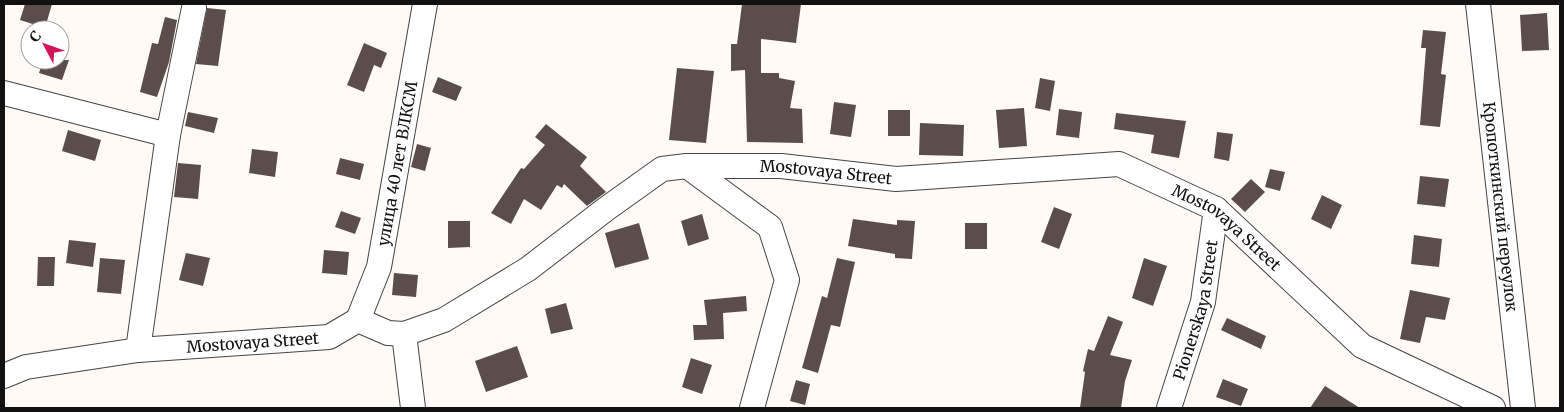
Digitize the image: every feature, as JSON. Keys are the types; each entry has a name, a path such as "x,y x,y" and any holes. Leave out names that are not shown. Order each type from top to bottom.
{"street":[{"name":"улица 40 лет ВЛКСМ","path":"358,320 379,268 425,4"},
{"name":"Кропоткинский переулок","path":"1478,4 1523,408"},
{"path":"138,350 168,135 194,8"},
{"path":"4,93 168,135"},
{"name":"Mostovaya Street","path":"4,376 26,367 138,350 330,336 358,320 388,333 404,334 444,320 528,269 662,169 687,166 781,166 896,179 1119,164 1216,209 1362,346 1493,408"},
{"path":"687,166 770,227 787,280 752,408"},
{"name":"Pionerskaya Street","path":"1169,408 1203,302 1216,209"},
{"path":"404,334 413,408"}],"building":[{"path":"25,4 52,4 47,20 20,20"},
{"path":"742,4 801,4 796,43 761,39 761,73 779,73 779,78 795,81 790,108 802,109 803,143 747,142 745,70 731,71 731,44 737,44"},
{"path":"207,8 226,10 218,66 196,64"},
{"path":"1547,13 1549,50 1522,51 1520,15"},
{"path":"165,17 177,20 169,62 157,97 140,92 152,43 158,44"},
{"path":"1423,30 1446,32 1441,74 1446,75 1440,127 1420,125 1426,48 1421,48"},
{"path":"364,43 387,53 381,68 374,65 364,92 347,85"},
{"path":"677,68 714,71 706,143 669,140"},
{"path":"40,70 66,70 62,80 39,73"},
{"path":"438,77 462,87 456,101 432,92"},
{"path":"1040,78 1055,81 1050,111 1035,108"},
{"path":"834,102 856,105 851,137 830,134"},
{"path":"1024,108 1027,146 999,148 996,110"},
{"path":"1059,109 1082,112 1079,138 1056,135"},
{"path":"888,110 910,110 910,136 888,136"},
{"path":"188,112 218,118 214,133 185,126"},
{"path":"1116,113 1186,121 1179,158 1151,153 1154,135 1114,129"},
{"path":"920,123 964,125 963,156 919,155"},
{"path":"546,124 587,157 580,166 606,192 587,206 564,184 562,188 557,185 541,210 524,199 511,224 491,213 521,168 524,169 545,145 535,137"},
{"path":"68,130 101,140 95,161 62,151"},
{"path":"1217,132 1233,134 1229,161 1214,158"},
{"path":"417,144 431,148 425,171 411,167"},
{"path":"252,149 278,152 275,177 249,173"},
{"path":"340,158 364,164 360,180 336,174"},
{"path":"178,163 201,165 198,199 174,197"},
{"path":"1270,169 1285,172 1280,191 1265,187"},
{"path":"1420,176 1449,179 1445,207 1417,204"},
{"path":"1251,179 1265,192 1245,212 1231,199"},
{"path":"1322,195 1342,205 1331,229 1311,219"},
{"path":"1054,207 1072,214 1059,249 1041,242"},
{"path":"341,211 361,218 355,234 335,227"},
{"path":"702,214 709,239 688,246 681,221"},
{"path":"853,219 897,225 897,220 915,221 912,259 895,258 895,254 848,246"},
{"path":"448,221 470,221 470,247 448,248"},
{"path":"639,223 649,259 615,268 605,233"},
{"path":"965,223 987,223 987,249 965,249"},
{"path":"1414,235 1442,239 1439,267 1411,264"},
{"path":"69,240 96,243 93,267 66,263"},
{"path":"324,250 349,252 347,275 322,273"},
{"path":"186,253 210,258 203,286 179,280"},
{"path":"38,257 55,257 54,286 37,286"},
{"path":"100,258 125,260 121,294 97,292"},
{"path":"837,258 855,262 840,327 831,325 818,373 802,368 822,296 827,298"},
{"path":"1144,258 1167,266 1153,306 1132,298"},
{"path":"394,273 418,275 416,297 392,295"},
{"path":"1410,290 1450,298 1445,320 1426,317 1420,343 1400,339"},
{"path":"746,296 747,311 723,313 724,339 694,340 693,325 707,325 704,300"},
{"path":"566,303 573,329 551,334 545,309"},
{"path":"1108,316 1123,322 1110,355 1132,360 1125,381 1121,408 1080,408 1085,372 1083,371 1088,349 1094,351"},
{"path":"1227,318 1266,336 1261,349 1221,330"},
{"path":"517,346 528,377 486,392 475,361"},
{"path":"691,358 712,365 702,394 682,387"},
{"path":"1223,379 1248,389 1241,406 1216,397"},
{"path":"796,380 810,384 805,405 790,401"},
{"path":"1325,386 1360,408 1310,408"}]}
